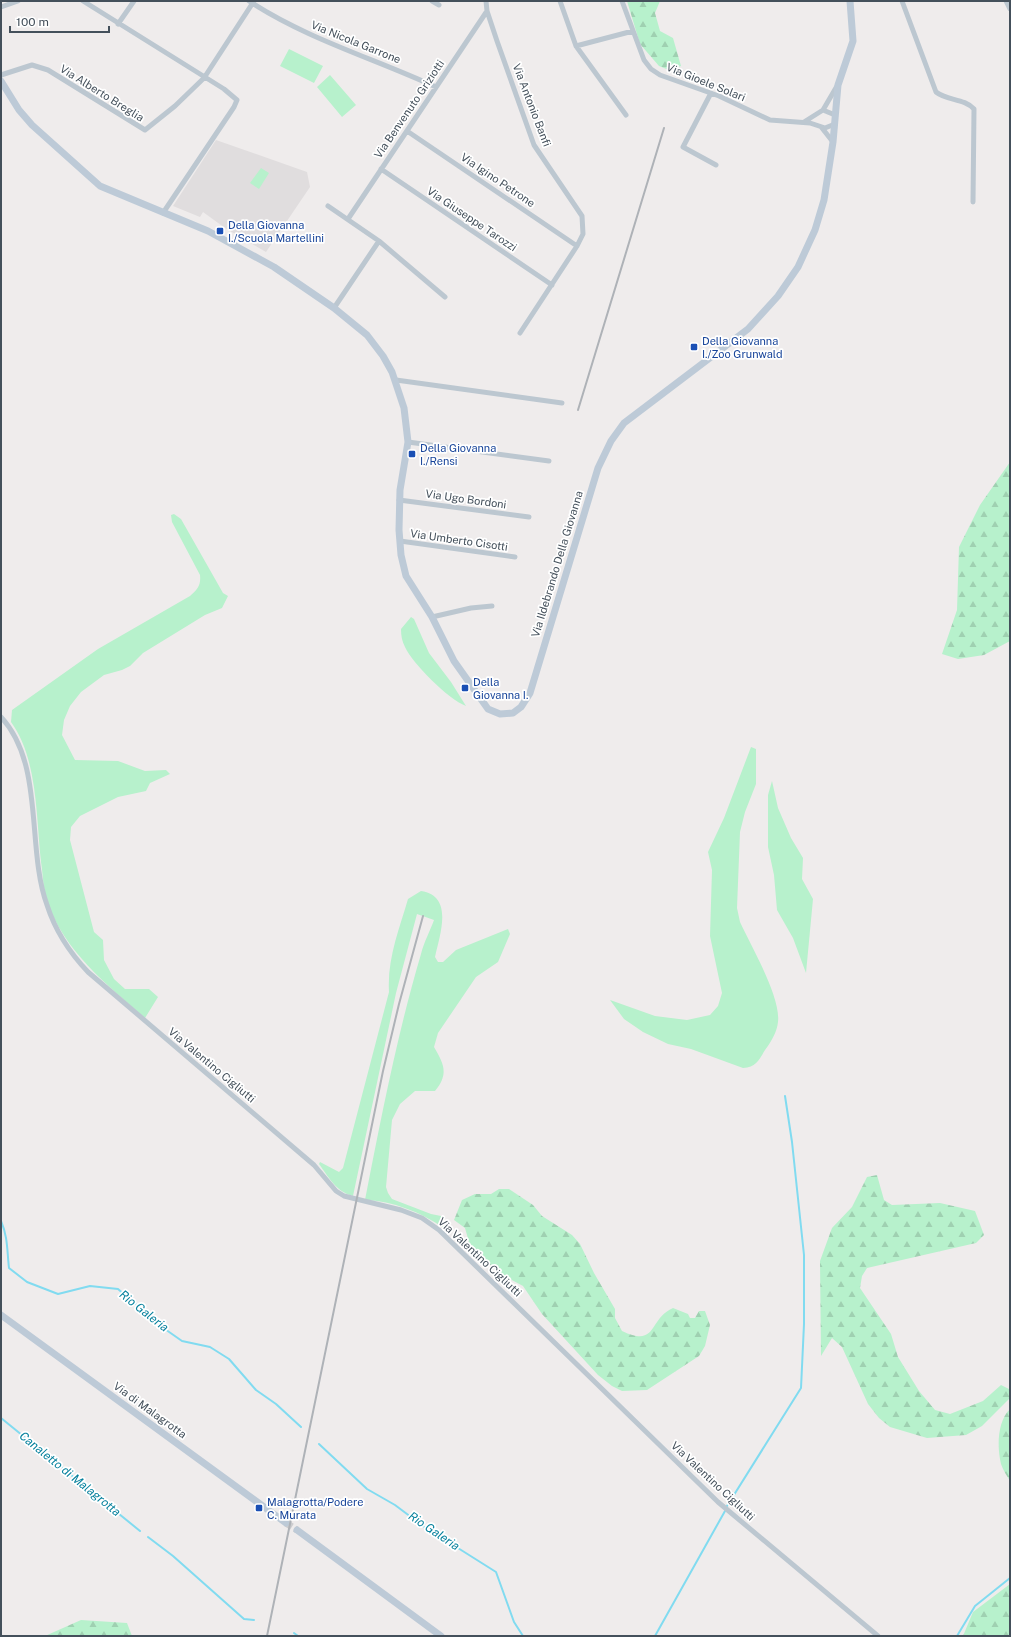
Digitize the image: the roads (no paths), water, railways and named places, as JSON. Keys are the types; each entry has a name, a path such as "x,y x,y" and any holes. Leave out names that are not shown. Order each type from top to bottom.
{"street":[{"path":"1,7 18,1"},
{"path":"83,1 231,94 237,101 163,213"},
{"path":"118,24 134,1"},
{"path":"432,1 439,5"},
{"name":"Via Antonio Banfi","path":"486,1 487,11 534,145 582,216 583,234 577,246 520,333"},
{"path":"560,1 576,46 626,115"},
{"name":"Via Gioele Solari","path":"622,1 644,60 651,69 670,80 711,93 770,120 803,122 822,128"},
{"path":"803,122 823,110 838,85 853,41 850,1"},
{"path":"902,1 936,92 942,97 966,103 974,109 972,202"},
{"path":"1006,1 1010,9"},
{"name":"Via Alberto Breglia","path":"1,75 32,65 48,70 144,130 175,106 204,78 252,2"},
{"name":"Via Nicola Garrone","path":"252,2 308,34 345,51 399,70 436,87"},
{"name":"Via Benvenuto Griziotti","path":"348,219 487,11"},
{"path":"576,46 633,31"},
{"name":"Via Ildebrando Della Giovanna","path":"1,81 19,110 32,125 100,186 208,231 274,267 334,308 367,335 383,356 396,380 404,408 408,442 400,500 400,555 406,576 432,617 454,661 488,709 496,714 504,715 513,713 521,707 530,690 589,493 607,446 624,423 748,329 782,291 798,267 815,230 824,200 835,124"},
{"path":"822,128 830,127 835,124 838,85"},
{"path":"711,93 683,147 716,165"},
{"path":"823,110 835,116"},
{"path":"822,128 833,142"},
{"name":"Via Igino Petrone","path":"407,131 577,246"},
{"name":"Via Giuseppe Tarozzi","path":"381,169 552,285"},
{"path":"328,206 379,241 445,297"},
{"path":"334,308 379,241"},
{"path":"396,380 562,403"},
{"path":"408,442 549,461"},
{"name":"Via Ugo Bordoni","path":"400,500 529,517"},
{"name":"Via Umberto Cisotti","path":"400,542 515,558"},
{"path":"432,617 471,608 492,606"},
{"name":"Via Valentino Cigliutti","path":"1,717 17,739 25,762 36,849 46,905 64,942 75,958 88,972 314,1165 336,1191 352,1199 401,1210 422,1218 439,1230 722,1505 878,1636"},
{"name":"Via di Malagrotta","path":"1,1315 286,1523"},
{"path":"297,1530 442,1636"}],"waterway":[{"path":"727,1506 801,1388 804,1324 804,1255 792,1142 785,1096"},
{"name":"Rio Galeria","path":"1,1221 6,1238 9,1268 27,1282 58,1294 90,1286 118,1289 162,1327 182,1341 210,1347 229,1359 256,1390 276,1404 301,1427"},
{"name":"Canaletto di Malagrotta","path":"1,1418 140,1531"},
{"name":"Rio Galeria","path":"319,1444 367,1489 395,1505 423,1526 496,1572 514,1622 523,1636"},
{"path":"655,1636 725,1511"},
{"name":"Canaletto di Malagrotta","path":"148,1537 173,1556 244,1619 254,1620"},
{"path":"957,1636 975,1606 1010,1578"},
{"name":"Canaletto di Malagrotta","path":"294,1633 298,1636"}],"tunnel":[{"path":"286,1523 297,1530"}],"railway":[{"path":"578,410 664,128"},
{"path":"267,1636 383,1071 399,1004 423,916"}],"place":[{"name":"Della Giovanna I./Scuola Martellini","path":"220,231"},
{"name":"Della Giovanna I./Zoo Grunwald","path":"694,347"},
{"name":"Della Giovanna I./Rensi","path":"412,454"},
{"name":"Della Giovanna I.","path":"465,688"},
{"name":"Malagrotta/Podere C. Murata","path":"259,1508"}]}
